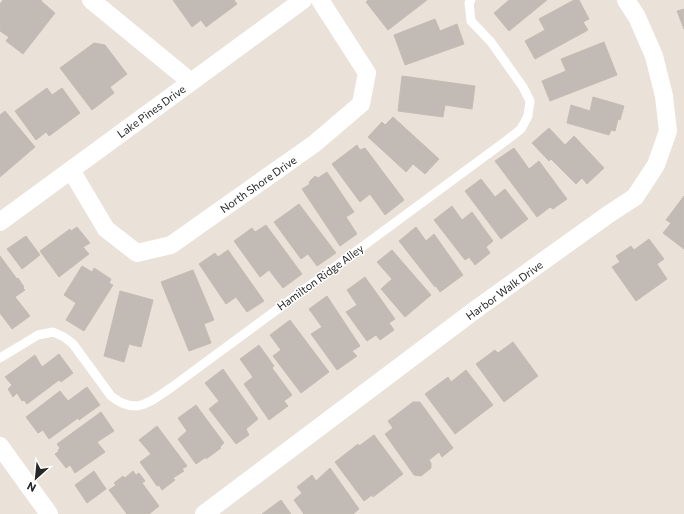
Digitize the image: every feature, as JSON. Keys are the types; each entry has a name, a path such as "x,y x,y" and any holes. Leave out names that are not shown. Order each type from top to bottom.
{"street":[{"path":"90,0 191,82"},
{"name":"Lake Pines Drive","path":"0,222 303,0"},
{"name":"North Shore Drive","path":"71,170 106,229 137,253 171,245 314,144 361,104 367,73 320,0"},
{"name":"Harbor Walk Drive","path":"204,514 473,312 635,197 656,165 668,131 664,96 654,56 637,17 626,0"},
{"path":"0,446 49,514"}],"lane":[{"name":"Hamilton Ridge Alley","path":"0,358 38,335 53,332 64,337 73,344 111,396 119,403 132,406 141,406 172,387 507,140 521,129 528,116 530,101 523,87 491,42 471,21 469,3 471,0"}],"building":[{"path":"3,0 42,0 41,1 55,13 23,54 6,41 9,37 0,31 0,4"},
{"path":"173,0 234,0 237,4 206,27 201,20 192,27"},
{"path":"368,0 427,0 388,30 366,2"},
{"path":"509,0 547,0 509,31 494,13"},
{"path":"574,0 579,0 589,19 583,22 588,30 535,59 525,41 545,30 539,19"},
{"path":"684,9 684,29 677,11"},
{"path":"435,19 440,31 457,24 464,44 405,65 394,35"},
{"path":"604,42 617,75 550,101 542,81 566,71 561,59"},
{"path":"94,43 105,45 127,74 110,87 114,93 92,110 60,68"},
{"path":"402,76 475,86 472,109 445,105 443,117 398,111"},
{"path":"47,88 52,95 62,88 80,113 49,136 46,132 36,140 15,111"},
{"path":"593,97 624,106 620,120 618,119 615,131 611,130 609,135 567,123 571,105 590,111"},
{"path":"5,111 35,147 0,177 0,115"},
{"path":"393,117 439,159 425,174 413,164 406,172 368,137 382,122 385,125"},
{"path":"549,128 565,145 574,136 604,168 587,184 582,178 576,184 551,159 549,161 532,143"},
{"path":"357,145 360,150 365,148 404,200 385,215 370,194 360,202 332,164"},
{"path":"514,148 529,169 539,161 567,199 553,209 550,207 537,217 495,161"},
{"path":"327,172 354,212 346,217 357,234 340,246 302,189 310,184 309,182 315,176 318,178"},
{"path":"481,179 495,197 505,189 528,219 501,239 465,191"},
{"path":"684,196 684,249 663,233 671,223 666,220"},
{"path":"299,204 336,253 317,266 308,254 301,259 274,222"},
{"path":"452,206 462,220 472,212 493,241 486,247 490,253 475,265 469,257 465,260 434,220"},
{"path":"266,225 302,274 283,288 269,270 260,277 234,241 252,228 255,232"},
{"path":"77,227 90,243 83,247 89,254 59,277 40,251 70,229 71,231"},
{"path":"416,227 426,241 434,234 463,275 440,292 399,241"},
{"path":"26,236 40,255 22,269 7,249"},
{"path":"649,239 664,259 657,264 667,279 636,301 612,267 620,262 616,256 631,246 634,250"},
{"path":"228,250 264,301 247,312 236,297 226,304 199,264 215,253 218,257"},
{"path":"392,250 431,295 405,317 381,289 392,279 377,262"},
{"path":"0,256 24,287 23,288 25,290 15,297 30,316 12,329 0,313"},
{"path":"82,266 92,272 94,268 111,279 109,283 113,285 84,331 66,320 76,303 64,295"},
{"path":"193,270 214,320 204,324 211,343 189,351 161,282"},
{"path":"365,277 395,319 389,323 394,330 380,340 376,335 367,341 346,312 357,305 347,290"},
{"path":"120,291 153,300 141,347 129,344 124,362 104,356"},
{"path":"327,296 360,346 352,351 357,356 337,370 311,334 322,327 309,309"},
{"path":"290,320 329,372 301,393 273,356 281,350 270,335"},
{"path":"513,342 538,376 504,402 476,364 495,350 498,353"},
{"path":"259,345 274,366 272,368 292,395 284,401 288,406 269,420 244,384 253,377 240,359"},
{"path":"59,354 73,373 61,382 59,380 27,404 24,400 22,401 17,393 13,397 8,389 12,385 5,377 35,355 42,367"},
{"path":"223,369 258,419 246,429 249,435 236,444 209,409 219,401 205,383"},
{"path":"466,370 493,405 455,434 425,394 448,377 451,382"},
{"path":"87,387 100,405 79,420 78,418 49,439 43,430 38,433 26,417 60,391 68,401"},
{"path":"413,402 420,402 453,448 442,457 439,452 429,460 431,463 431,468 421,476 414,475 385,434 393,428 388,421"},
{"path":"196,405 224,443 220,447 221,448 196,464 178,439 187,431 178,418"},
{"path":"101,412 114,431 97,442 105,452 75,473 70,465 66,468 55,454 60,448 57,444"},
{"path":"157,426 187,466 182,469 184,471 173,478 175,480 162,490 159,485 157,486 140,462 151,454 139,440"},
{"path":"374,435 403,474 373,497 372,495 364,501 335,462 358,444 359,446"},
{"path":"330,468 359,509 353,514 304,514 294,500 302,493 297,487 312,475 316,481"},
{"path":"94,471 106,489 87,503 75,485"},
{"path":"133,471 136,475 139,473 145,481 142,483 159,506 149,514 127,514 109,490 116,485 114,483 123,476 125,478"},
{"path":"281,500 291,514 262,514"}]}
